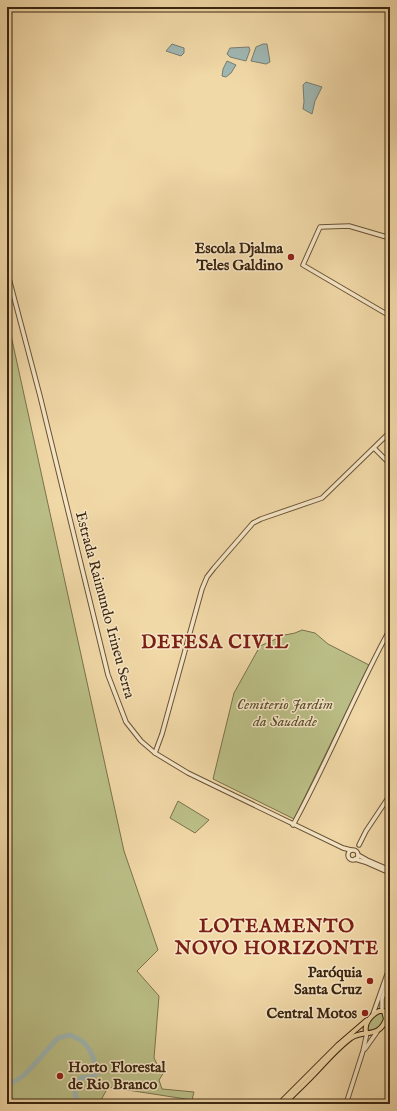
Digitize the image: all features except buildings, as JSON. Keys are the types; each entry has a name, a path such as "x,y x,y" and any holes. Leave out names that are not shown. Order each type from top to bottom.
{"main road":[{"path":"279,1104 338,1045 372,1016 383,1011 390,1010"},
{"path":"284,1104 338,1048 352,1037 377,1032 388,1018 383,1011"},
{"path":"367,1033 366,1026 372,1016"}],"street":[{"path":"390,238 349,226 320,227 303,265 390,316"},
{"name":"Estrada Raimundo Irineu Serra","path":"7,271 40,396 108,675 126,722 137,737 155,753 188,773 293,825 343,848 351,850"},
{"path":"155,753 162,734 202,589 207,577 257,521 322,498 390,432"},
{"path":"374,448 390,464"},
{"path":"293,825 390,629"},
{"path":"359,845 366,831 390,795"},
{"name":"Estrada Raimundo Irineu Serra","path":"343,848 348,855"},
{"path":"351,850 356,851 358,855 366,860 390,872 365,862 351,860 348,855 351,850"},
{"path":"355,860 358,855"},
{"path":"372,1016 390,966"},
{"path":"383,1011 382,999 390,975"},
{"path":"363,1052 377,1032"},
{"path":"346,1104 363,1052 367,1033"}],"green space":[{"path":"7,317 124,851 158,950 137,971 159,996 154,1058 158,1066 164,1072 159,1080 162,1089 194,1092 192,1100 108,1087 99,1104 7,1104"},
{"name":"Cemiterio Jardim da Saudade","path":"302,630 315,633 328,644 369,665 294,819 213,779 234,693 260,646 285,635"},
{"path":"178,801 209,820 195,833 170,818"},
{"path":"382,1012 385,1016 381,1025 377,1029 368,1032 367,1028 371,1019"}],"water":[{"path":"172,44 184,48 184,53 181,56 166,51"},
{"path":"267,44 270,62 266,64 251,61 256,47"},
{"path":"249,47 250,50 246,61 230,57 227,54 230,48"},
{"path":"227,61 236,65 231,73 226,77 222,76 223,69"},
{"path":"306,82 322,87 315,101 312,114 303,109 303,85"}],"waterway":[{"path":"7,1079 12,1083 23,1076 58,1038 70,1035 82,1041 88,1048 96,1064 97,1073 90,1077 81,1078 76,1087 74,1104"}],"place":[{"name":"Escola Djalma Teles Galdino","path":"291,257"},
{"name":"Paróquia Santa Cruz","path":"370,981"},
{"name":"Central Motos","path":"365,1013"},
{"name":"Horto Florestal de Rio Branco","path":"60,1076"}],"district":[{"name":"DEFESA CIVIL","path":"215,643"},
{"name":"LOTEAMENTO NOVO HORIZONTE","path":"277,938"}]}
